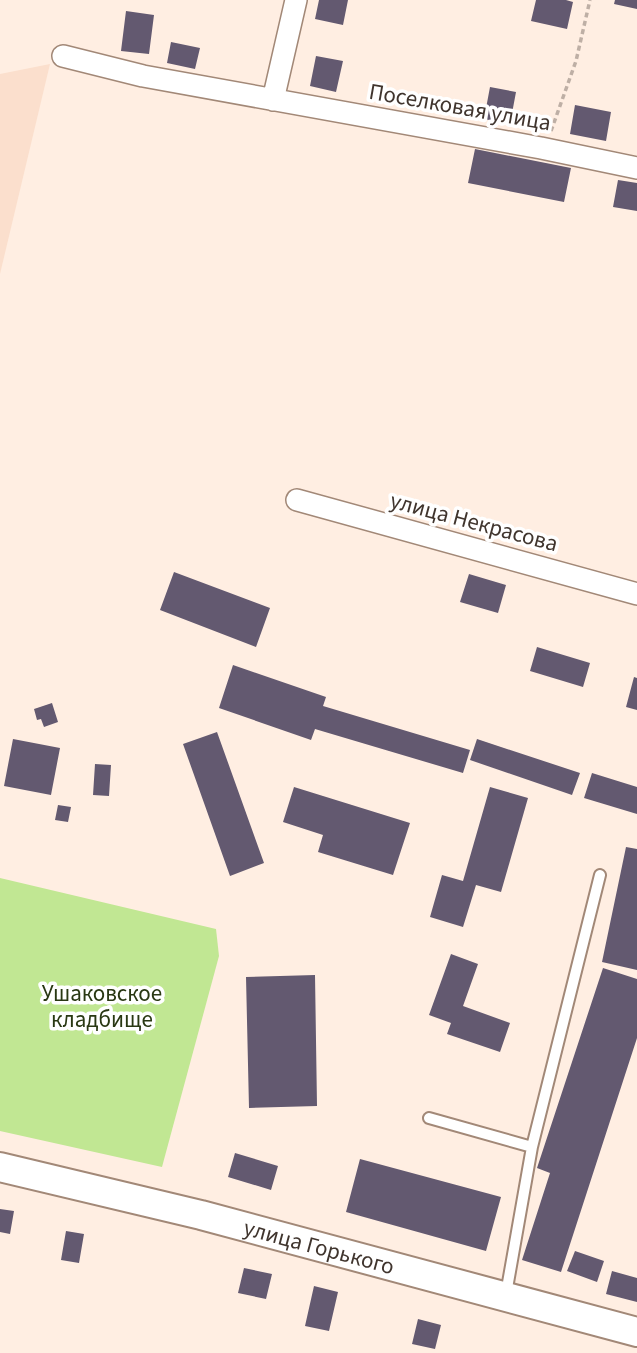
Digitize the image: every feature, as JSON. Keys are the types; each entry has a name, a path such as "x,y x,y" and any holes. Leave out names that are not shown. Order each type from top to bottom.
{"street":[{"path":"273,100 296,0"},
{"name":"Поселковая улица","path":"63,56 143,76 637,168"},
{"name":"улица Некрасова","path":"298,500 637,594"},
{"name":"улица Горького","path":"0,1167 201,1215 637,1332"}],"lane":[{"path":"505,1297 533,1147 600,875"},
{"path":"429,1118 533,1147"}],"path":[{"path":"541,148 554,126 576,61 590,0"}],"shaded area":[{"path":"50,64 0,274 0,74"}],"green space":[{"name":"Ушаковское кладбище","path":"0,878 216,929 219,956 162,1167 0,1131"}],"building":[{"path":"319,0 348,0 343,25 315,19"},
{"path":"536,0 573,2 567,29 531,21"},
{"path":"615,0 637,0 637,9 614,4"},
{"path":"126,11 154,15 149,54 121,51"},
{"path":"171,42 200,48 195,69 167,63"},
{"path":"316,56 343,61 336,92 310,86"},
{"path":"490,87 516,92 510,124 484,119"},
{"path":"575,105 611,112 606,141 570,134"},
{"path":"475,149 571,168 564,202 468,183"},
{"path":"618,180 637,183 637,211 613,207"},
{"path":"174,572 270,608 256,647 160,610"},
{"path":"469,574 506,585 498,613 460,602"},
{"path":"537,647 590,663 583,687 530,671"},
{"path":"233,665 326,697 323,706 470,750 463,773 315,729 311,740 219,708"},
{"path":"634,677 637,678 637,710 626,707"},
{"path":"52,703 58,722 44,727 41,719 37,720 34,709"},
{"path":"217,732 264,863 230,876 183,744"},
{"path":"13,739 60,748 51,795 4,786"},
{"path":"477,739 580,773 572,795 470,760"},
{"path":"95,764 111,765 109,796 93,795"},
{"path":"592,773 637,787 637,814 584,798"},
{"path":"294,787 410,823 393,875 318,852 323,835 283,822"},
{"path":"490,787 528,798 501,892 476,885 463,927 430,917 442,875 463,881"},
{"path":"58,805 71,807 68,822 55,820"},
{"path":"626,847 637,849 637,970 602,962"},
{"path":"451,954 478,964 463,1006 510,1023 500,1052 447,1034 451,1023 429,1015"},
{"path":"603,968 637,979 637,1038 561,1272 522,1260 550,1173 537,1168"},
{"path":"315,975 317,1106 249,1108 246,977"},
{"path":"235,1153 278,1166 271,1190 228,1177"},
{"path":"360,1159 501,1197 486,1251 346,1212"},
{"path":"0,1209 14,1211 10,1234 0,1232"},
{"path":"66,1231 84,1234 79,1263 61,1260"},
{"path":"575,1251 604,1261 597,1282 567,1271"},
{"path":"244,1268 272,1274 266,1299 238,1293"},
{"path":"612,1271 637,1278 637,1302 606,1294"},
{"path":"314,1286 338,1292 329,1331 305,1326"},
{"path":"418,1319 441,1325 435,1349 412,1344"}]}
